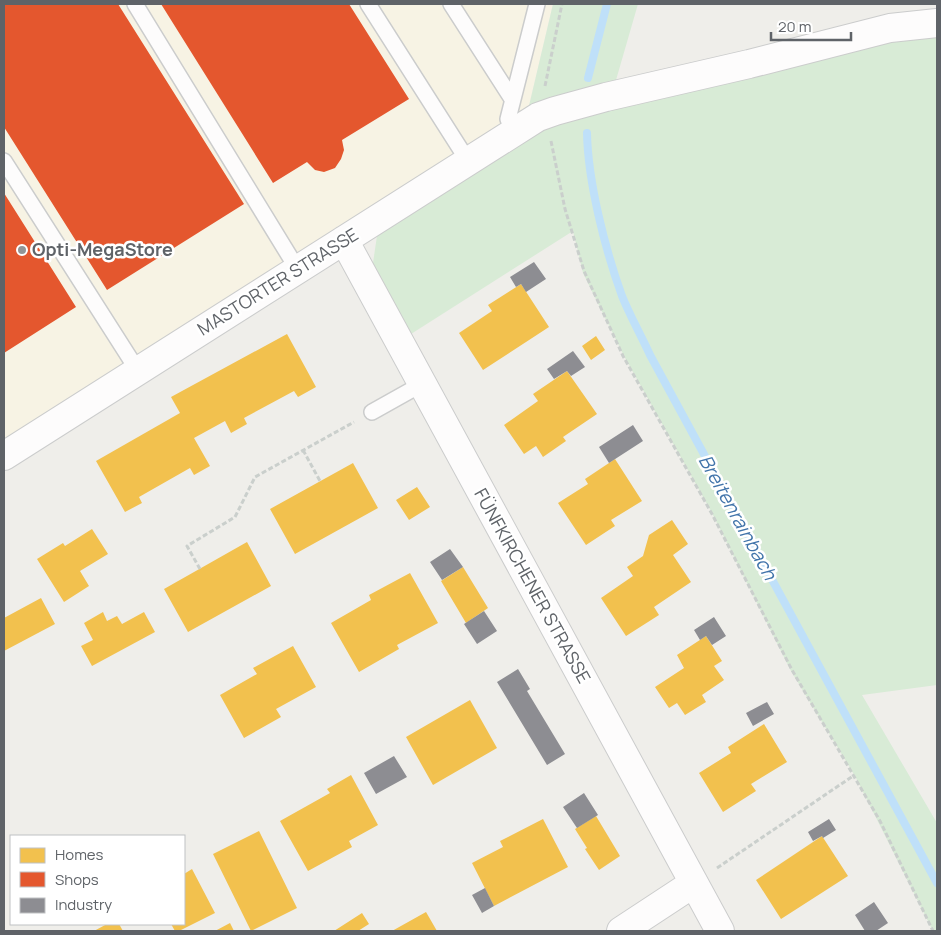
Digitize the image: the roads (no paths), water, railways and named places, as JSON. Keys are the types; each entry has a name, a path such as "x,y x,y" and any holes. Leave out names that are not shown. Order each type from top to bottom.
{"street":[{"name":"MASTORTER STRASSE","path":"4,456 514,132 550,113 606,97 740,66 890,28 937,23"},
{"name":"FÜNFKIRCHENER STRASSE","path":"344,240 720,931"},
{"path":"621,931 694,883"}],"lane":[{"path":"135,4 298,270"},
{"path":"368,4 468,161"},
{"path":"451,4 512,99"},
{"path":"514,132 508,119 537,4"},
{"path":"4,161 138,371"},
{"path":"372,412 422,384"}],"waterway":[{"name":"Breitenrainbach","path":"588,78 607,4"},
{"name":"Breitenrainbach","path":"587,133 590,173 598,215 616,278 628,311 650,355 937,883"}],"place":[{"name":"Opti-MegaStore","path":"22,250"}]}
